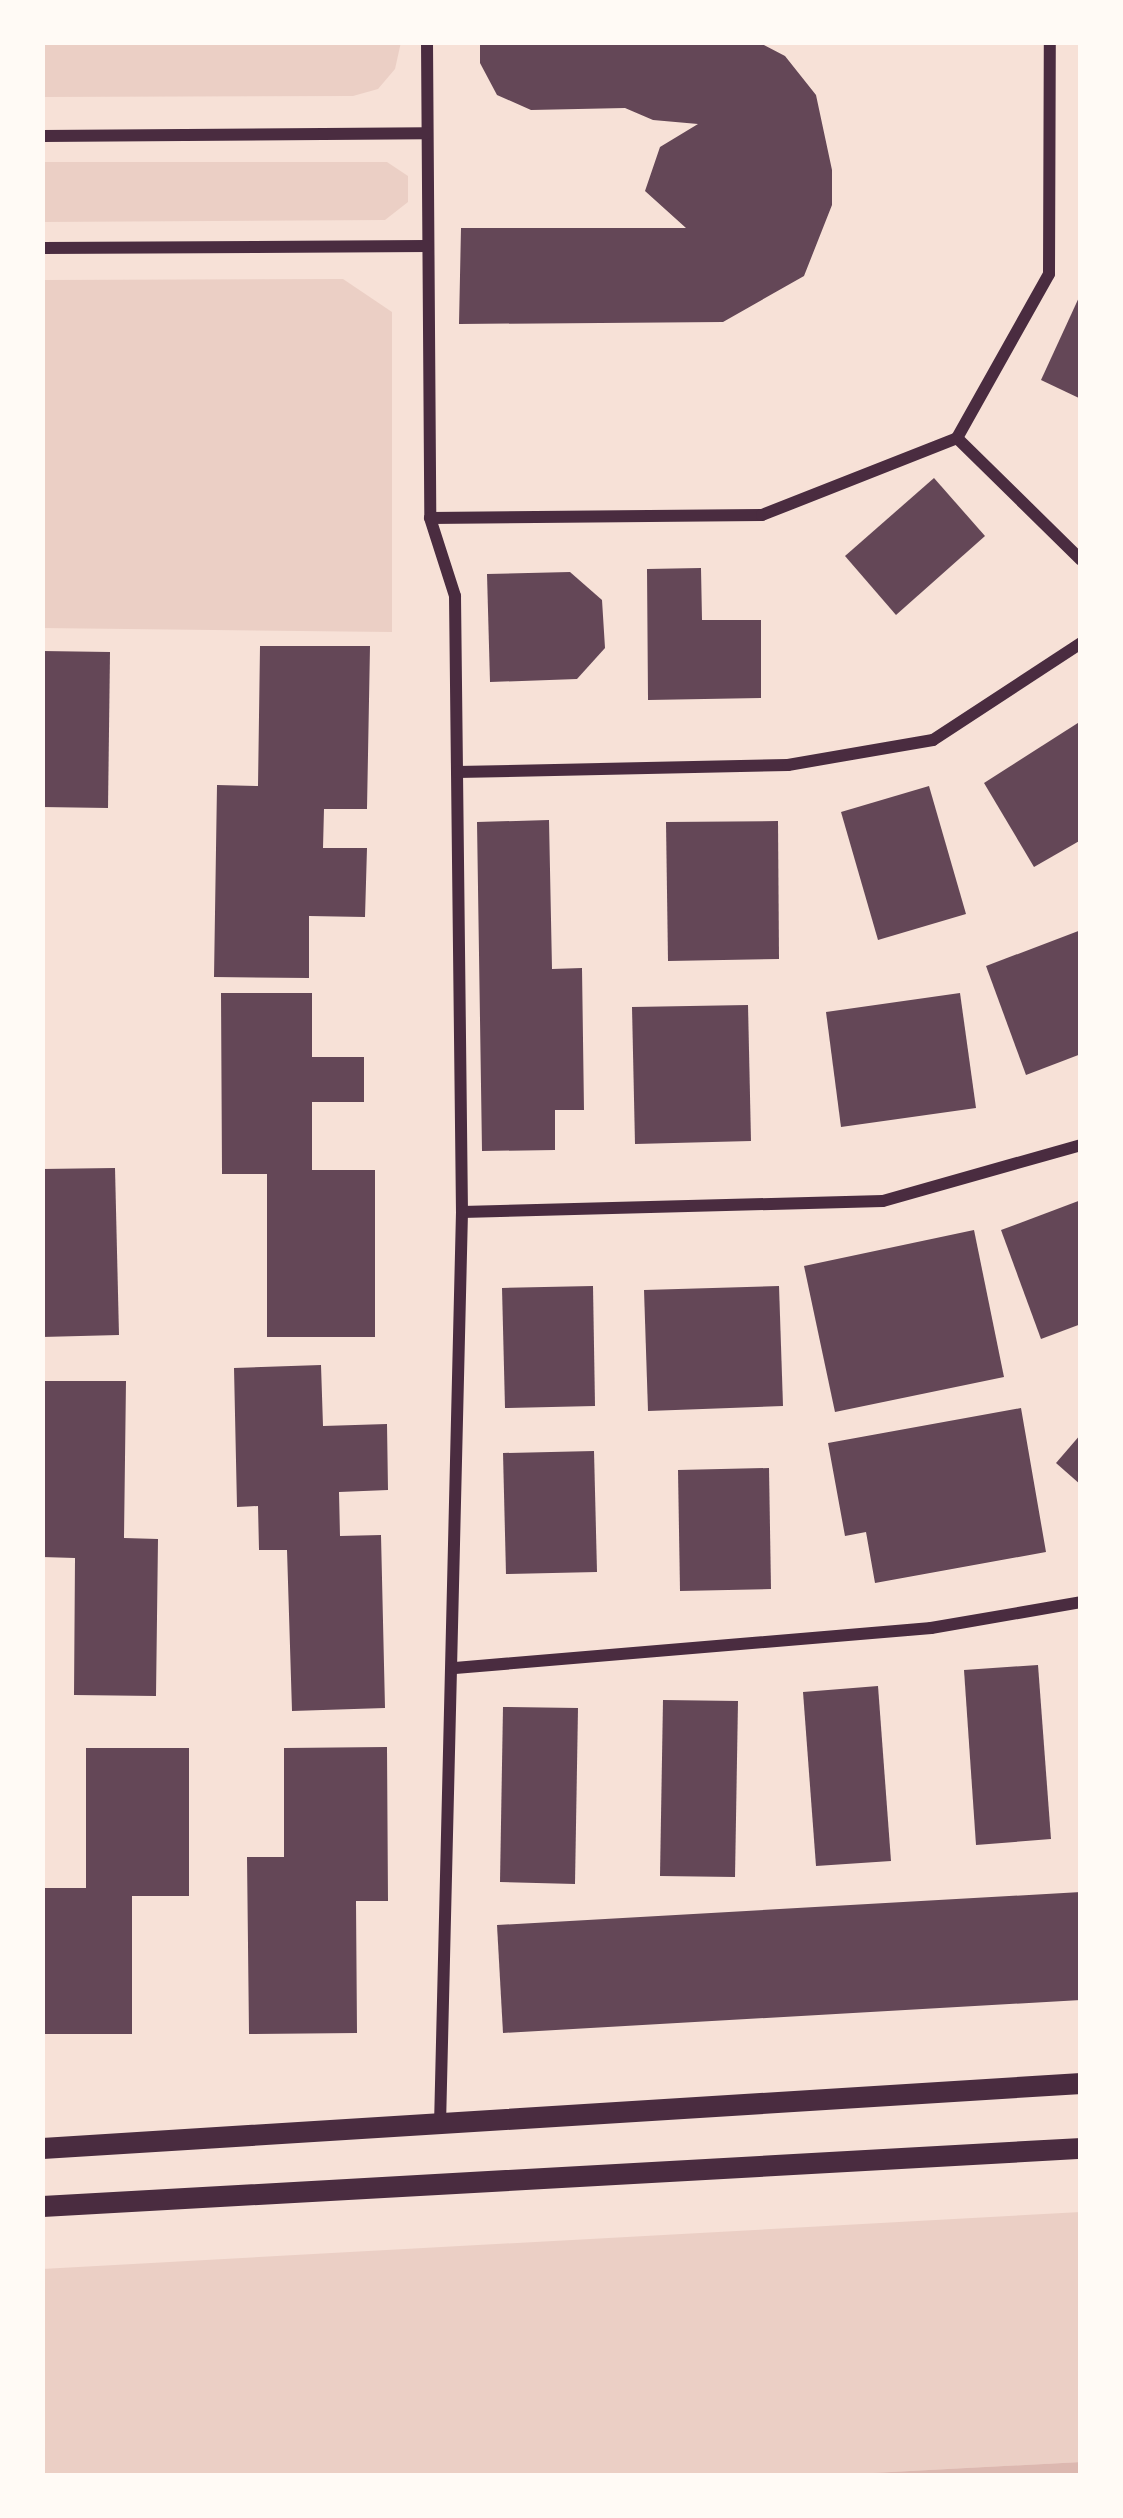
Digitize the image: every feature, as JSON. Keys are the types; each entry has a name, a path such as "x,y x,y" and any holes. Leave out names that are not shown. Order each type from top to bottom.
{"street":[{"path":"427,42 430,518 454,596 462,1213 440,2122"},
{"path":"430,518 762,515 957,438 1049,274 1050,42"},
{"path":"42,136 428,134"},
{"path":"42,248 428,246"},
{"path":"957,438 1081,560"},
{"path":"457,772 788,765 933,740 1081,643"},
{"path":"462,1213 884,1201 1081,1145"},
{"path":"454,1669 931,1628 1081,1602"},
{"path":"42,2148 1081,2083"},
{"path":"42,2206 1081,2148"}],"shaded area":[{"path":"42,42 401,42 395,69 378,89 353,96 42,97"},
{"path":"42,162 387,162 408,176 408,202 385,220 42,222"},
{"path":"343,279 392,312 392,632 42,628 42,280"},
{"path":"1081,2212 1081,2462 816,2476 42,2476 42,2269"},
{"path":"1081,2462 1081,2476 816,2476"}],"building":[{"path":"480,42 758,42 785,56 816,95 832,170 832,205 804,276 723,322 459,324 461,228 686,228 645,191 660,147 698,124 653,120 625,108 531,110 497,95 480,63"},
{"path":"1081,293 1081,399 1041,380"},
{"path":"934,478 985,536 896,615 845,556"},
{"path":"701,568 702,620 761,620 761,698 648,700 647,569"},
{"path":"570,572 602,600 605,648 577,679 490,682 487,574"},
{"path":"260,646 370,646 367,809 324,809 323,848 367,848 365,917 309,916 309,978 214,977 217,785 258,786"},
{"path":"42,651 110,652 108,808 42,807"},
{"path":"1081,721 1081,840 1034,867 984,783"},
{"path":"929,786 966,914 878,940 841,812"},
{"path":"549,820 552,969 582,968 584,1110 555,1110 555,1150 482,1151 477,822"},
{"path":"778,821 779,959 668,961 666,822"},
{"path":"1081,930 1081,1054 1026,1075 986,966"},
{"path":"221,993 312,993 312,1057 364,1057 364,1102 312,1102 312,1170 375,1170 375,1337 267,1337 267,1174 222,1174"},
{"path":"960,993 976,1108 841,1127 826,1012"},
{"path":"748,1005 751,1141 635,1144 632,1007"},
{"path":"115,1168 119,1335 42,1337 42,1169"},
{"path":"1081,1200 1081,1324 1041,1339 1001,1230"},
{"path":"974,1230 1004,1377 835,1412 804,1266"},
{"path":"593,1286 595,1406 505,1408 502,1288"},
{"path":"779,1286 783,1406 648,1411 644,1290"},
{"path":"321,1365 323,1426 387,1424 388,1490 339,1492 340,1536 381,1535 385,1708 292,1711 287,1550 259,1550 258,1506 237,1507 234,1368"},
{"path":"42,1381 126,1381 124,1538 158,1539 156,1696 74,1695 75,1558 42,1557"},
{"path":"1021,1408 1046,1552 875,1583 866,1532 845,1536 828,1443"},
{"path":"1081,1434 1081,1485 1056,1463"},
{"path":"594,1451 597,1572 506,1574 503,1453"},
{"path":"769,1468 771,1589 680,1591 678,1470"},
{"path":"1038,1665 1051,1839 976,1845 964,1670"},
{"path":"878,1686 891,1861 816,1866 803,1692"},
{"path":"663,1700 738,1701 735,1877 660,1876"},
{"path":"503,1707 578,1708 575,1884 500,1882"},
{"path":"387,1747 388,1901 356,1901 357,2033 249,2034 247,1857 284,1857 284,1748"},
{"path":"86,1748 189,1748 189,1896 132,1896 132,2034 42,2034 42,1888 86,1888"},
{"path":"1081,1892 1081,2000 503,2033 497,1925"}]}
